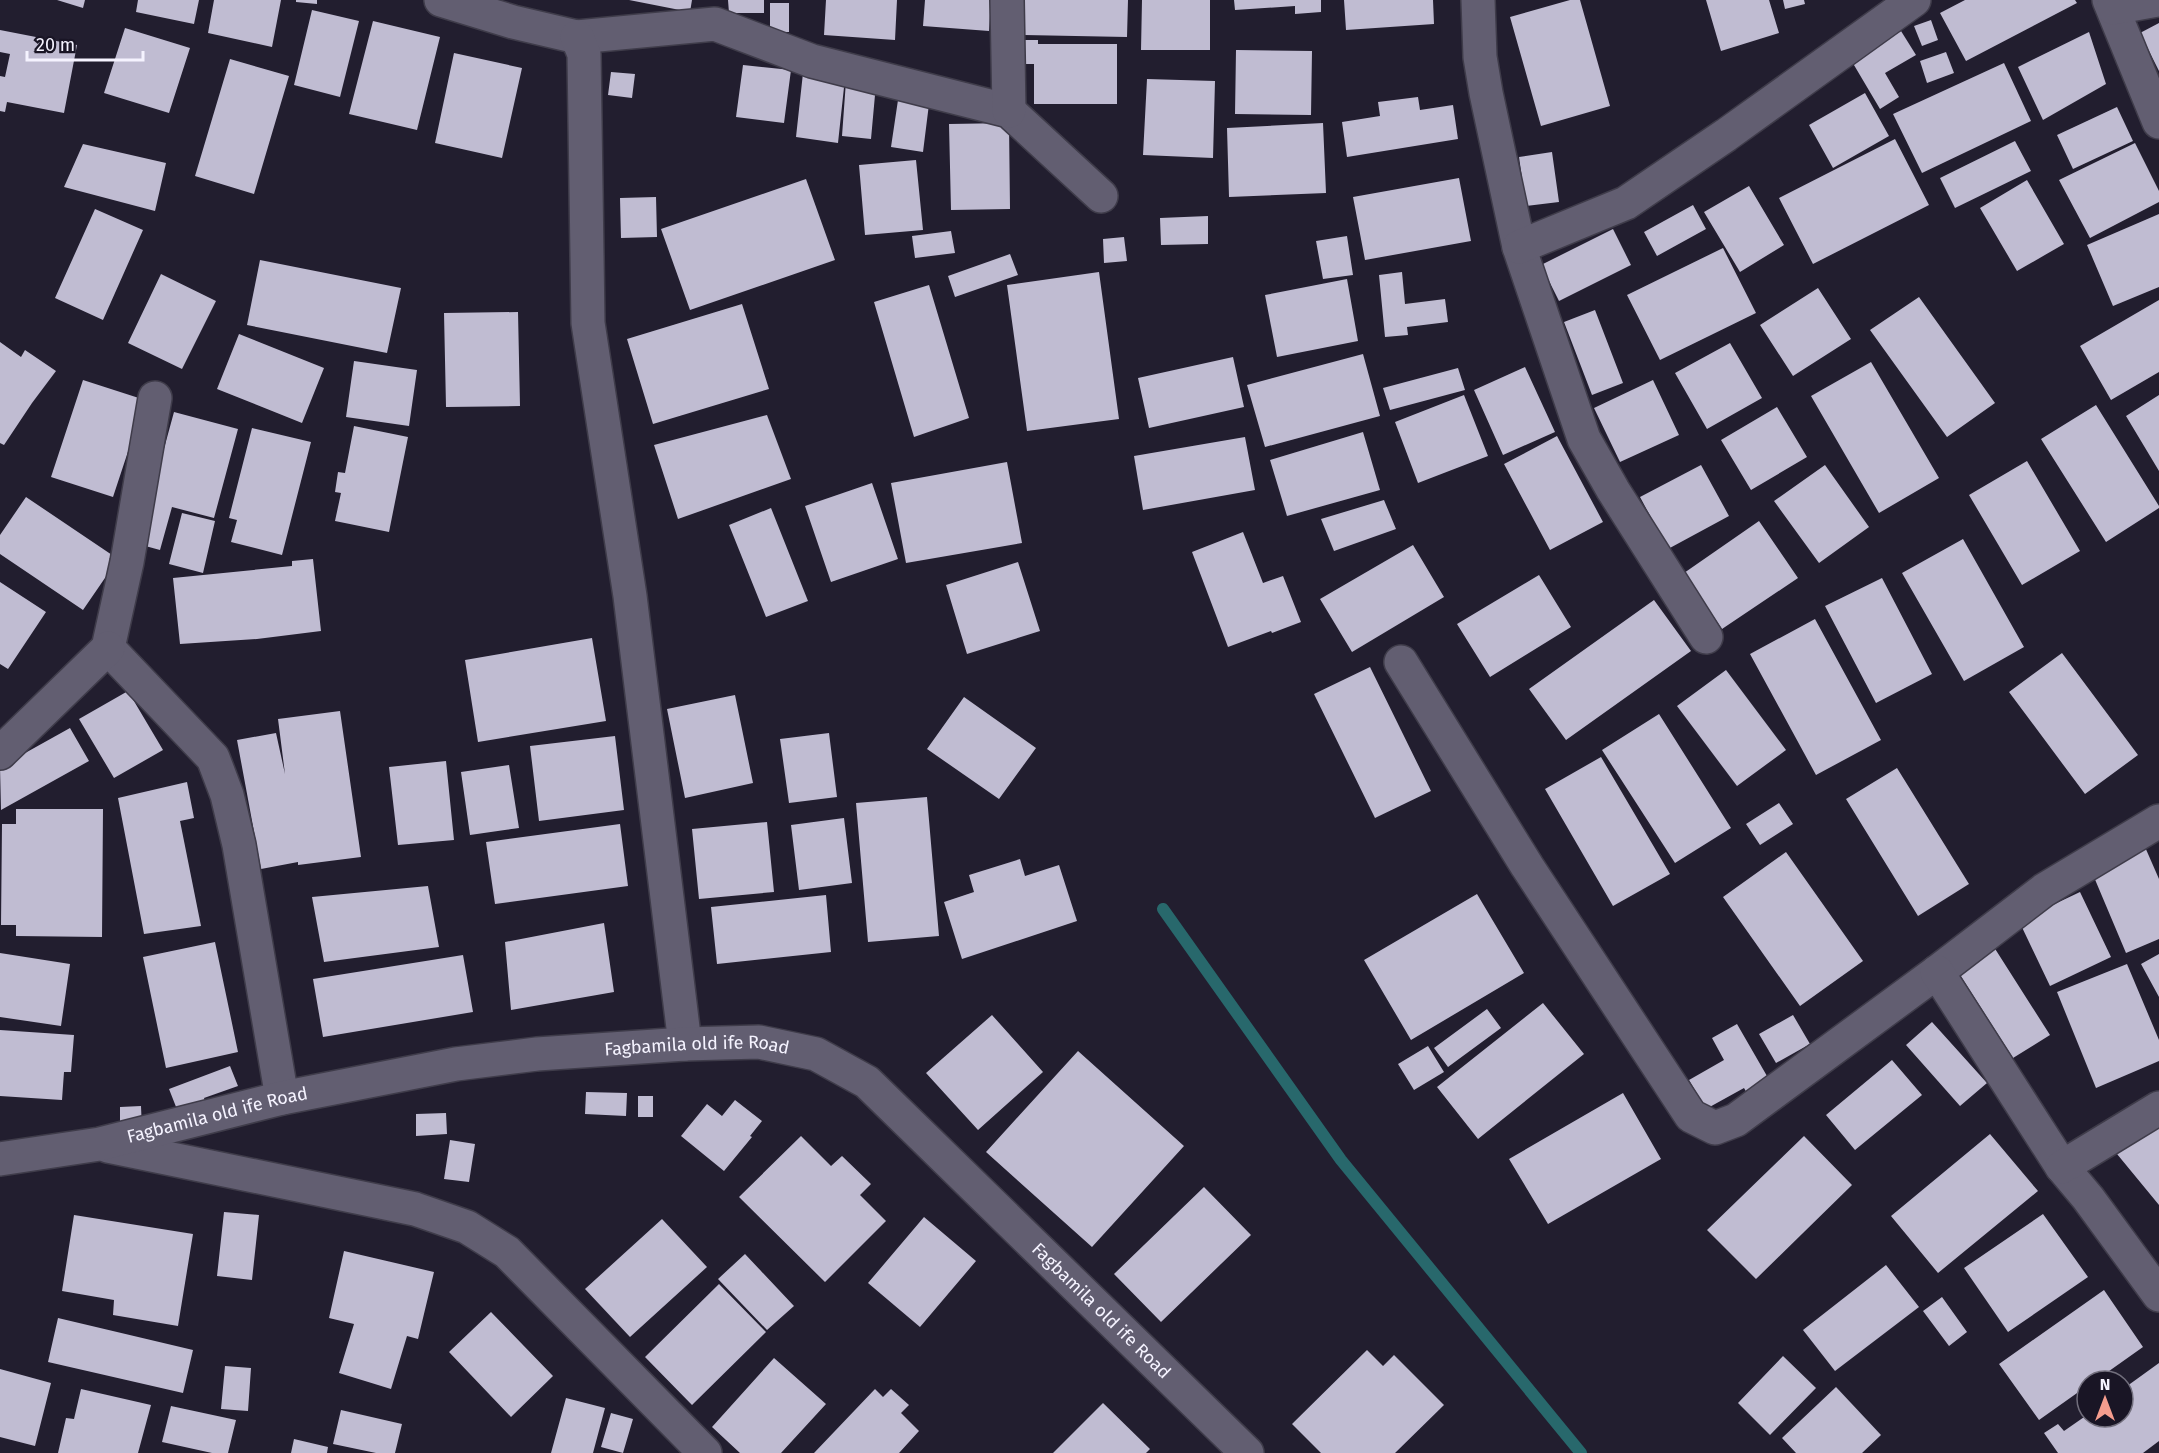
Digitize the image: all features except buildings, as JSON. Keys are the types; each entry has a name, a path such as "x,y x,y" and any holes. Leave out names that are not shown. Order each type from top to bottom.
{"street":[{"path":"441,0 513,22 577,36 715,24 812,62 1009,111 1101,196"},
{"path":"1007,0 1009,111"},
{"path":"1478,0 1480,57 1519,247 1584,439 1613,490 1706,636"},
{"path":"1519,247 1626,203 1726,135 1914,0"},
{"path":"2158,0 2111,4 2159,122"},
{"path":"577,36 584,54 588,323 630,596 685,1044"},
{"path":"0,753 108,648 127,562 155,398"},
{"path":"108,648 213,758 217,767 227,795 239,845 282,1098"},
{"path":"1401,662 1527,866 1691,1116 1715,1128 1736,1120 2044,890 2159,821"},
{"path":"1937,972 2062,1167 2088,1197 2159,1295"},
{"name":"Fagbamila old ife Road","path":"0,1159 100,1144 282,1098 456,1064 537,1054 685,1044 759,1042 816,1054 867,1082 1247,1453"},
{"path":"2062,1167 2159,1108"},
{"path":"100,1144 415,1209 467,1227 507,1252 705,1453"}],"waterway":[{"path":"1163,909 1341,1160 1581,1453"}]}
